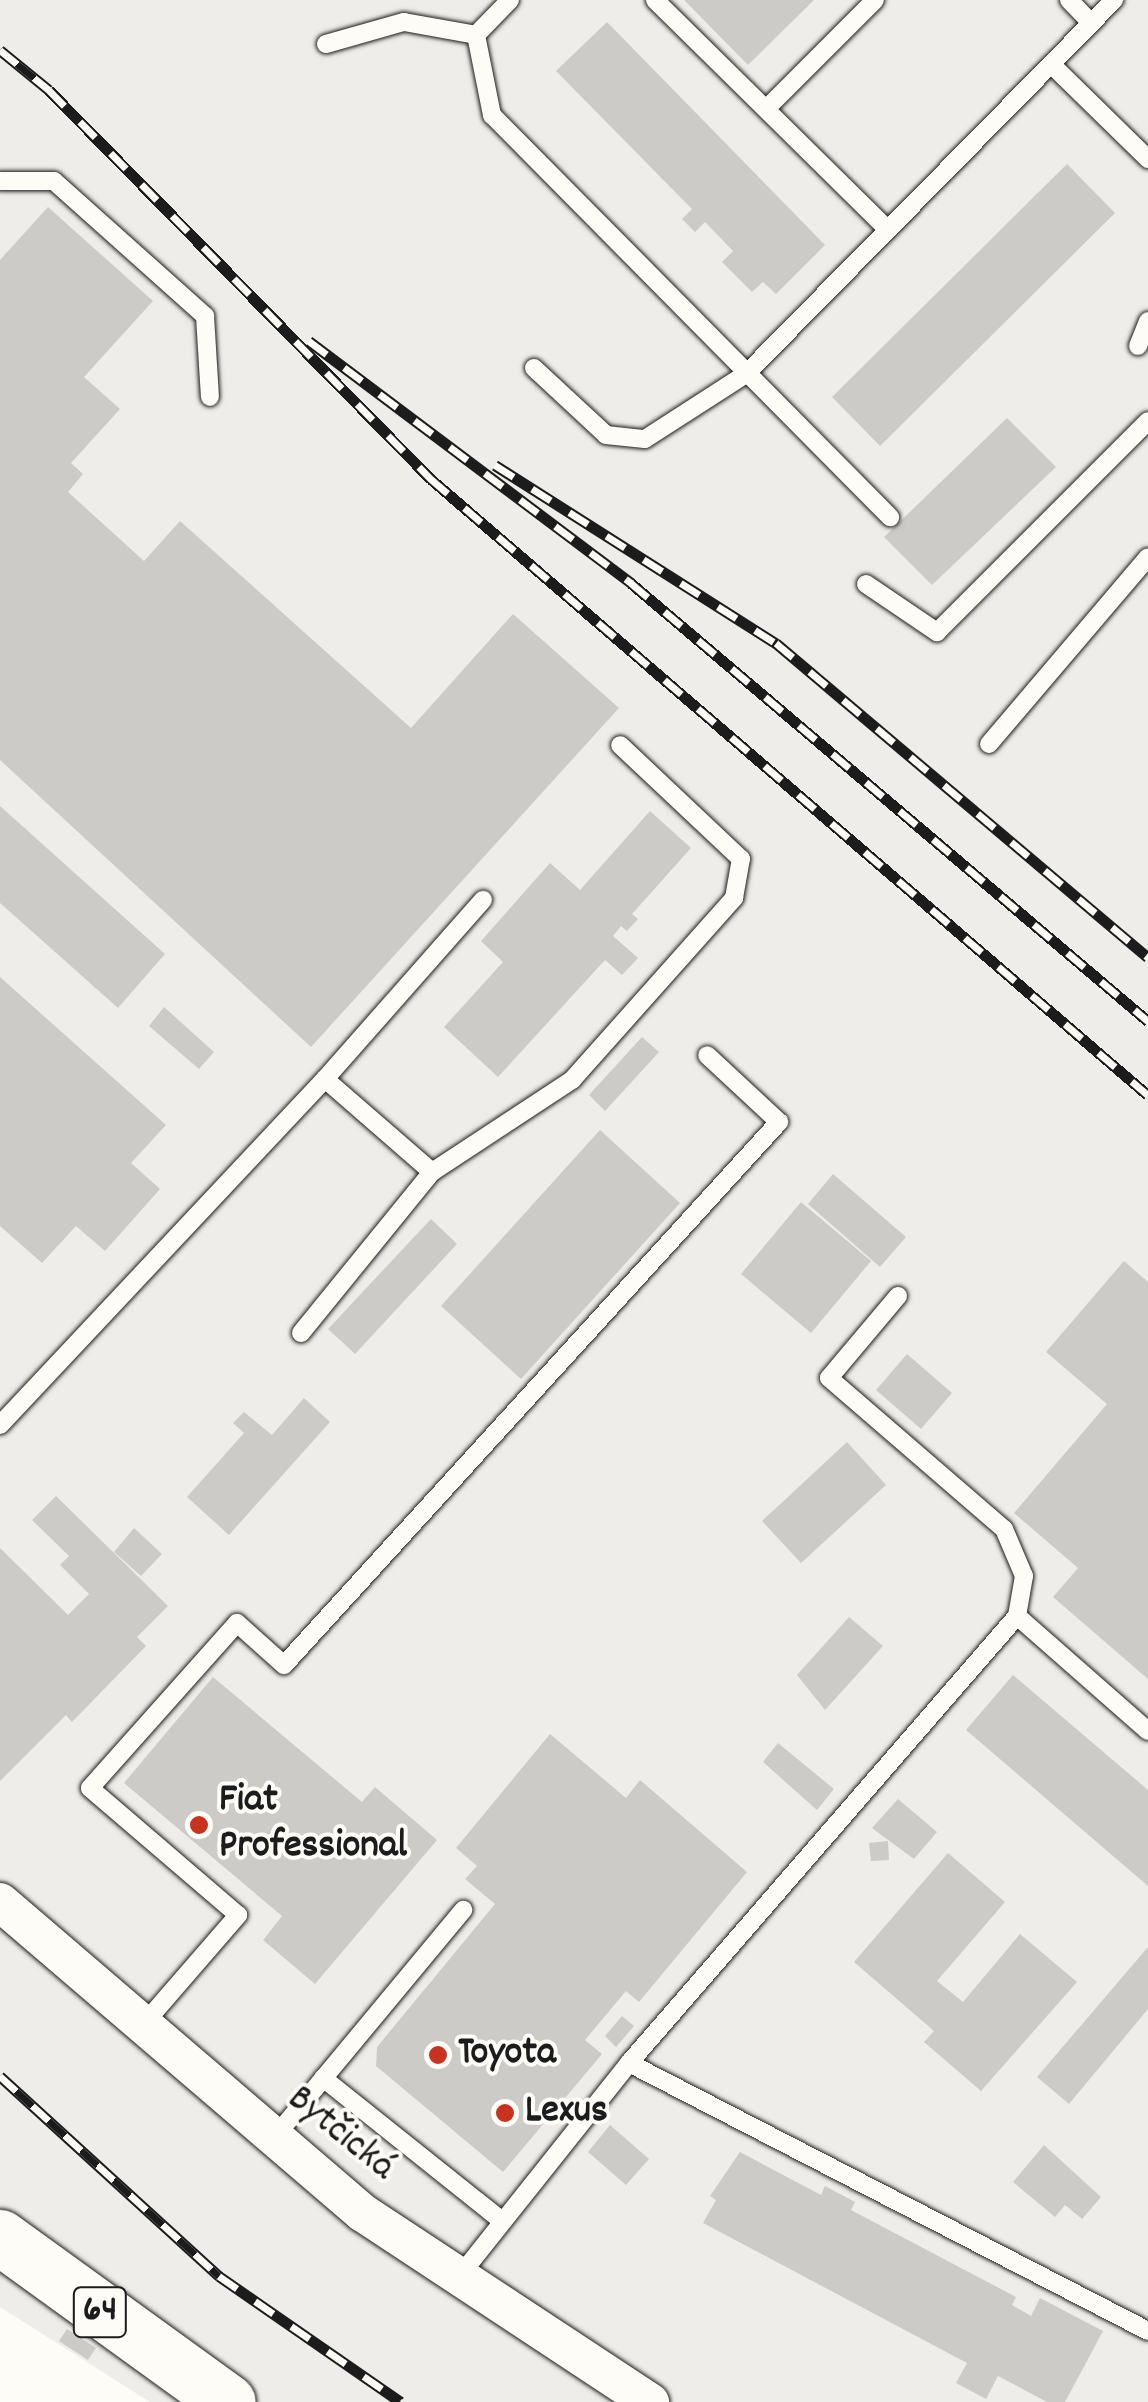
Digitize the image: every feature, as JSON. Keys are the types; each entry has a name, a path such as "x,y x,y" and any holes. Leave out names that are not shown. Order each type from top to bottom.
{"main road":[{"name":"64","path":"0,2237 228,2402"}],"street":[{"name":"Bytčická","path":"0,1902 273,2140 457,2278 650,2402"}],"lane":[{"path":"476,35 510,0"},
{"path":"655,0 888,230"},
{"path":"766,109 875,0"},
{"path":"1068,0 1092,23"},
{"path":"534,368 606,436 645,439 746,374 1114,0"},
{"path":"326,44 404,22 476,35"},
{"path":"476,35 492,115 890,517"},
{"path":"1052,64 1148,159"},
{"path":"0,181 54,181 205,316 210,397"},
{"path":"1138,346 1148,321"},
{"path":"866,584 938,632 1148,422"},
{"path":"989,744 1148,557"},
{"path":"301,1333 432,1172 572,1080 734,898 741,859 620,745"},
{"path":"0,1425 325,1079 483,900"},
{"path":"141,2026 238,1915 90,1788 238,1623 284,1665 779,1122 706,1055"},
{"path":"325,1079 432,1172"},
{"path":"457,2278 629,2064 1017,1616 1024,1576 1004,1529 829,1378 898,1296"},
{"path":"1017,1616 1148,1731"},
{"path":"273,2140 463,1910"},
{"path":"629,2064 1148,2331"},
{"path":"323,2078 502,2221"}],"shaded area":[{"path":"0,0 1148,0 1148,2402 150,2402 0,2307"}],"building":[{"path":"684,0 814,0 748,65"},
{"path":"607,22 825,245 776,294 763,282 752,292 722,262 733,251 705,222 695,232 682,219 692,209 556,71"},
{"path":"1067,164 1115,213 880,446 832,397"},
{"path":"48,207 153,301 84,377 120,409 71,463 83,474 68,492 144,561 180,521 411,728 513,614 619,708 311,1047 0,760 0,260"},
{"path":"1007,418 1056,467 932,585 884,537"},
{"path":"0,806 165,954 118,1008 0,903"},
{"path":"650,811 691,848 632,914 638,919 627,931 621,926 613,936 638,958 622,975 605,960 498,1077 444,1027 503,962 481,941 550,863 580,890"},
{"path":"0,977 166,1125 131,1163 160,1189 105,1251 76,1226 42,1263 0,1226"},
{"path":"164,1007 214,1052 199,1069 149,1026"},
{"path":"642,1037 659,1052 605,1111 589,1095"},
{"path":"600,1130 680,1203 521,1379 441,1306"},
{"path":"833,1174 906,1237 880,1267 808,1204"},
{"path":"801,1202 871,1261 811,1333 741,1274"},
{"path":"431,1219 457,1244 355,1354 328,1329"},
{"path":"1124,1261 1148,1282 1148,1679 1053,1597 1078,1568 1014,1513 1107,1404 1046,1352"},
{"path":"907,1354 952,1393 921,1429 876,1390"},
{"path":"304,1398 330,1422 229,1535 187,1497 244,1433 233,1423 244,1412 272,1435"},
{"path":"847,1442 886,1485 801,1563 762,1521"},
{"path":"56,1496 168,1606 137,1637 146,1646 72,1722 66,1715 0,1781 0,1548 68,1615 89,1594 60,1565 69,1556 32,1520"},
{"path":"134,1528 162,1554 141,1576 114,1552"},
{"path":"849,1617 883,1646 825,1710 797,1675"},
{"path":"1013,1675 1148,1790 1148,1886 966,1730"},
{"path":"213,1677 362,1802 375,1787 437,1840 315,1984 263,1940 282,1916 124,1783"},
{"path":"550,1734 626,1798 640,1780 747,1872 639,2002 626,1991 585,2040 602,2054 503,2172 376,2066 377,2047 495,1904 465,1879 477,1866 456,1848"},
{"path":"778,1743 834,1789 817,1810 763,1762"},
{"path":"898,1799 937,1832 914,1859 872,1828"},
{"path":"888,1841 889,1860 871,1861 869,1843"},
{"path":"948,1853 1005,1902 937,1981 963,2002 1020,1934 1077,1982 981,2091 924,2042 934,2031 854,1962"},
{"path":"1148,1947 1148,2009 1069,2104 1037,2077"},
{"path":"622,2016 634,2026 616,2047 605,2036"},
{"path":"610,2125 649,2159 626,2185 588,2152"},
{"path":"1044,2145 1101,2197 1082,2219 1065,2205 1055,2217 1013,2182"},
{"path":"740,2152 821,2195 825,2186 855,2202 851,2210 1016,2297 1012,2305 1031,2316 1040,2298 1103,2331 1065,2402 1047,2402 998,2376 986,2399 956,2383 967,2363 703,2223 716,2200 710,2196"},
{"path":"67,2329 96,2348 88,2360 59,2341"}],"railway":[{"path":"0,50 49,90 431,479 1148,1095"},
{"path":"309,341 631,583 1148,1021"},
{"path":"495,465 776,643 1148,957"},
{"path":"0,2076 219,2276 401,2402"}],"place":[{"name":"Fiat Professional","path":"199,1825"},
{"name":"Toyota","path":"438,2055"},
{"name":"Lexus","path":"505,2113"}]}
